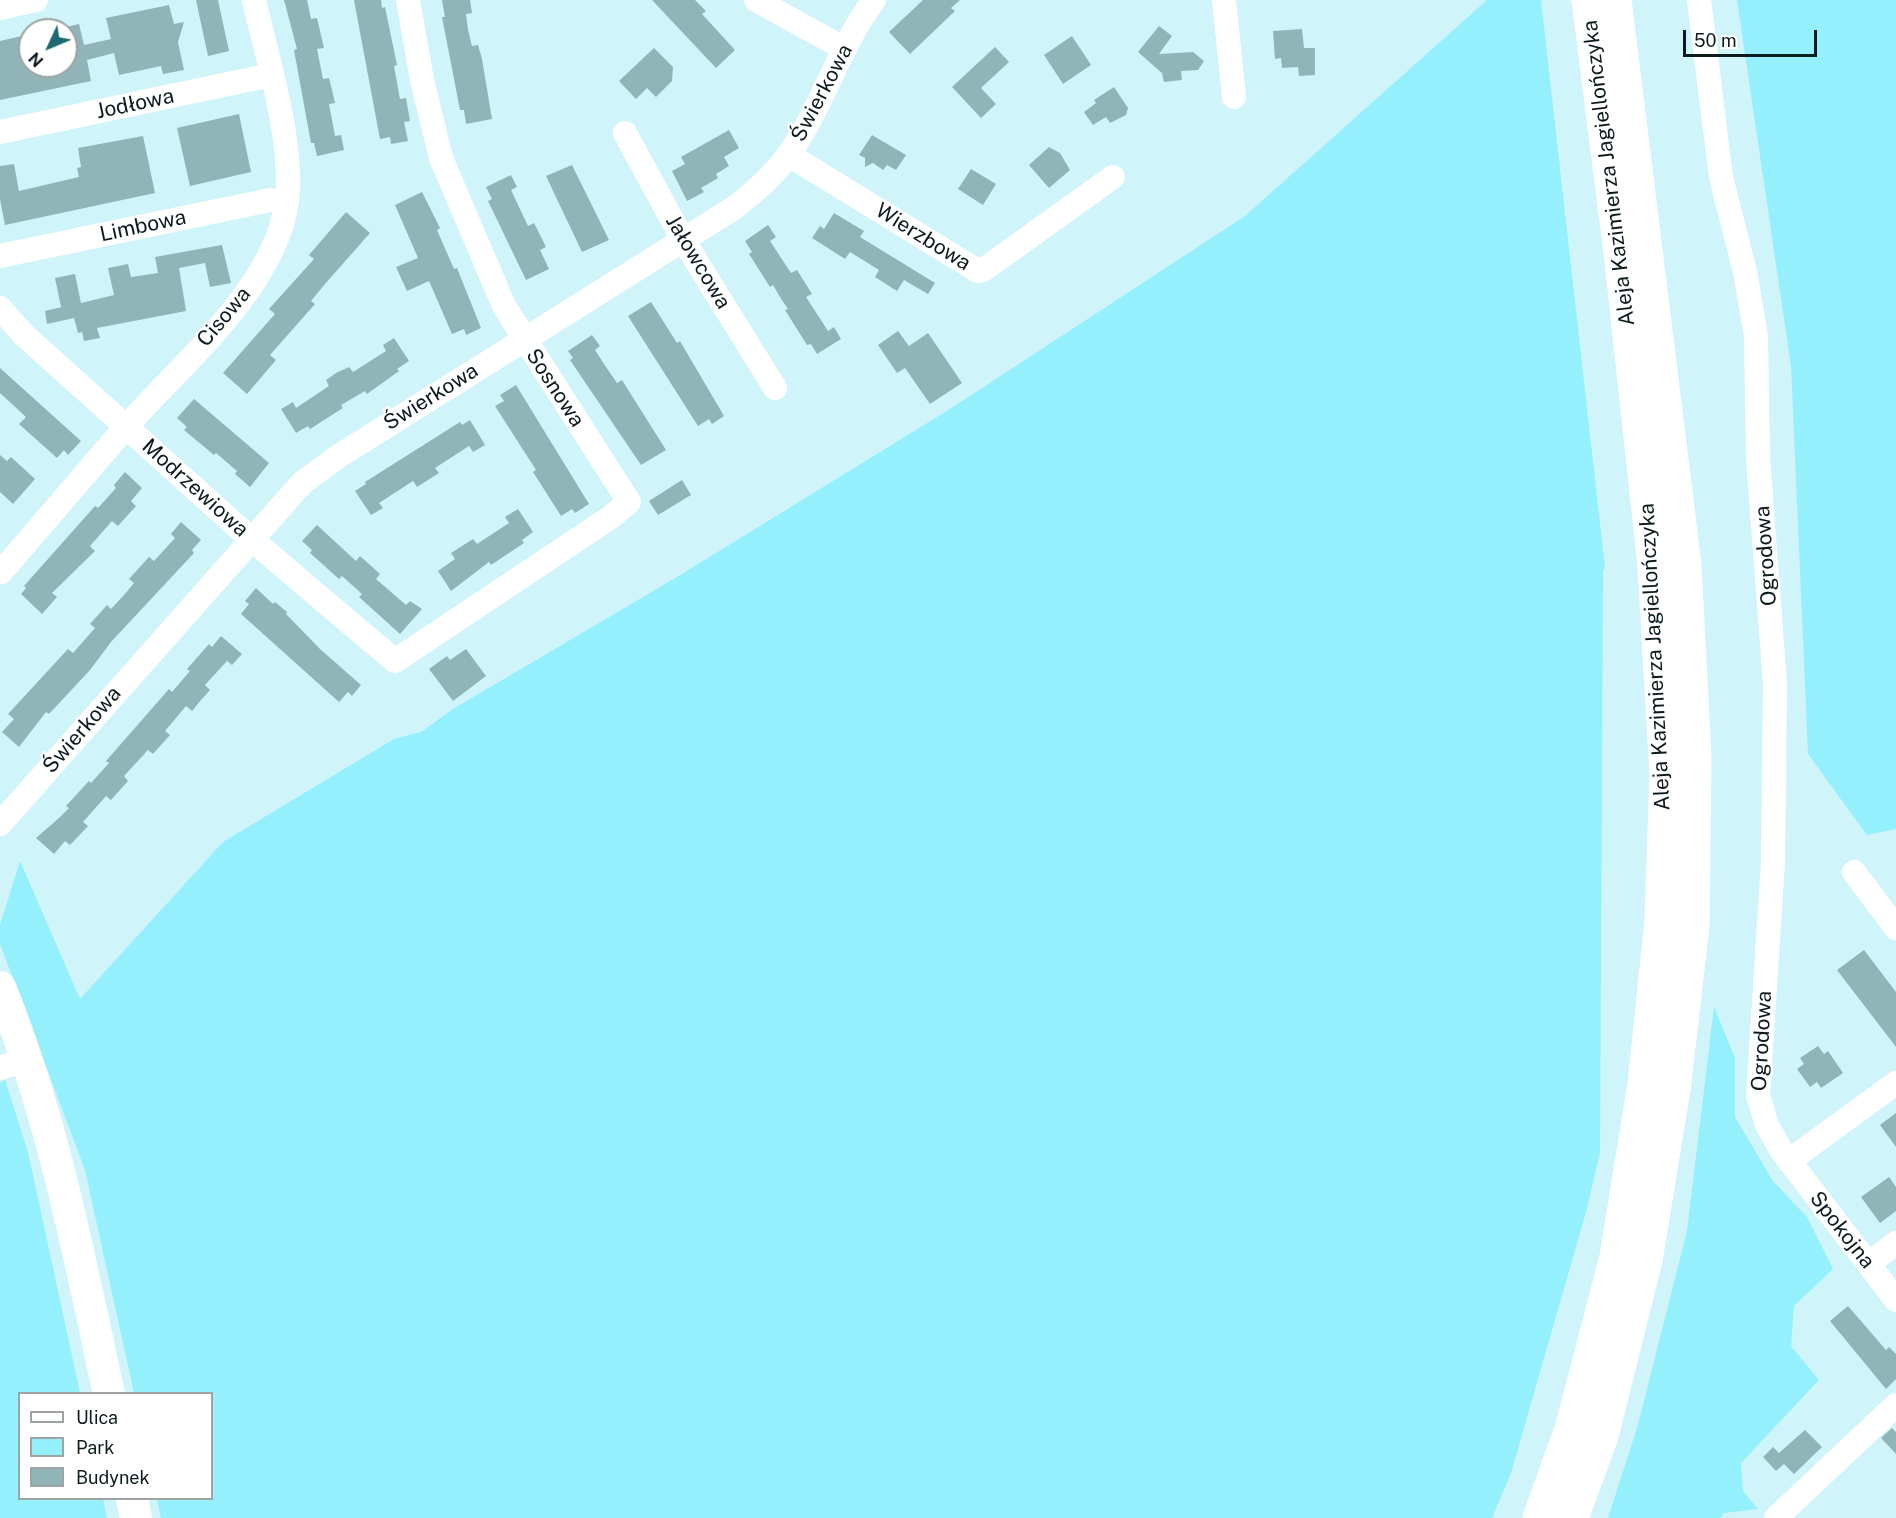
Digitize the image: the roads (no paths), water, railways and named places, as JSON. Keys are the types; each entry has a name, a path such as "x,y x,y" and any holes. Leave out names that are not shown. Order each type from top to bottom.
{"highway":[{"name":"Aleja Kazimierza Jagiellończyka","path":"1539,1518 1572,1426 1616,1257 1645,1072 1661,921 1666,786 1654,566 1621,264 1588,0"},
{"name":"Aleja Kazimierza Jagiellończyka","path":"1572,1518 1602,1436 1646,1260 1674,1090 1693,926 1695,757 1685,565 1615,0"}],"main road":[{"path":"2,998 13,1064 51,1137 109,1392"},
{"path":"132,1500 136,1518"}],"street":[{"path":"0,8 36,0"},
{"name":"Cisowa","path":"1,572 126,426 223,322 254,282 269,258 288,189 285,147 254,0"},
{"name":"Sosnowa","path":"395,661 611,517 628,502 504,306 441,158 422,80 408,0"},
{"path":"756,0 845,49"},
{"name":"Świerkowa","path":"0,824 302,483 339,456 750,196 789,155 845,49 874,0"},
{"path":"1224,0 1234,97"},
{"name":"Ogrodowa","path":"1699,0 1721,177 1745,272 1756,336 1758,458 1775,684 1773,862 1757,1086 1763,1115"},
{"name":"Jodłowa","path":"0,132 270,75"},
{"name":"Jałowcowa","path":"625,133 682,238 775,388"},
{"name":"Wierzbowa","path":"789,155 978,271 983,270 1113,177"},
{"name":"Limbowa","path":"0,256 270,200 286,203"},
{"name":"Modrzewiowa","path":"0,308 24,335 251,538 395,661"},
{"path":"1854,872 1896,928"},
{"path":"1789,1161 1896,1083"},
{"name":"Spokojna","path":"1763,1115 1773,1138 1789,1161 1896,1300"},
{"path":"1868,1264 1896,1243"},
{"path":"1776,1518 1896,1405"}]}
